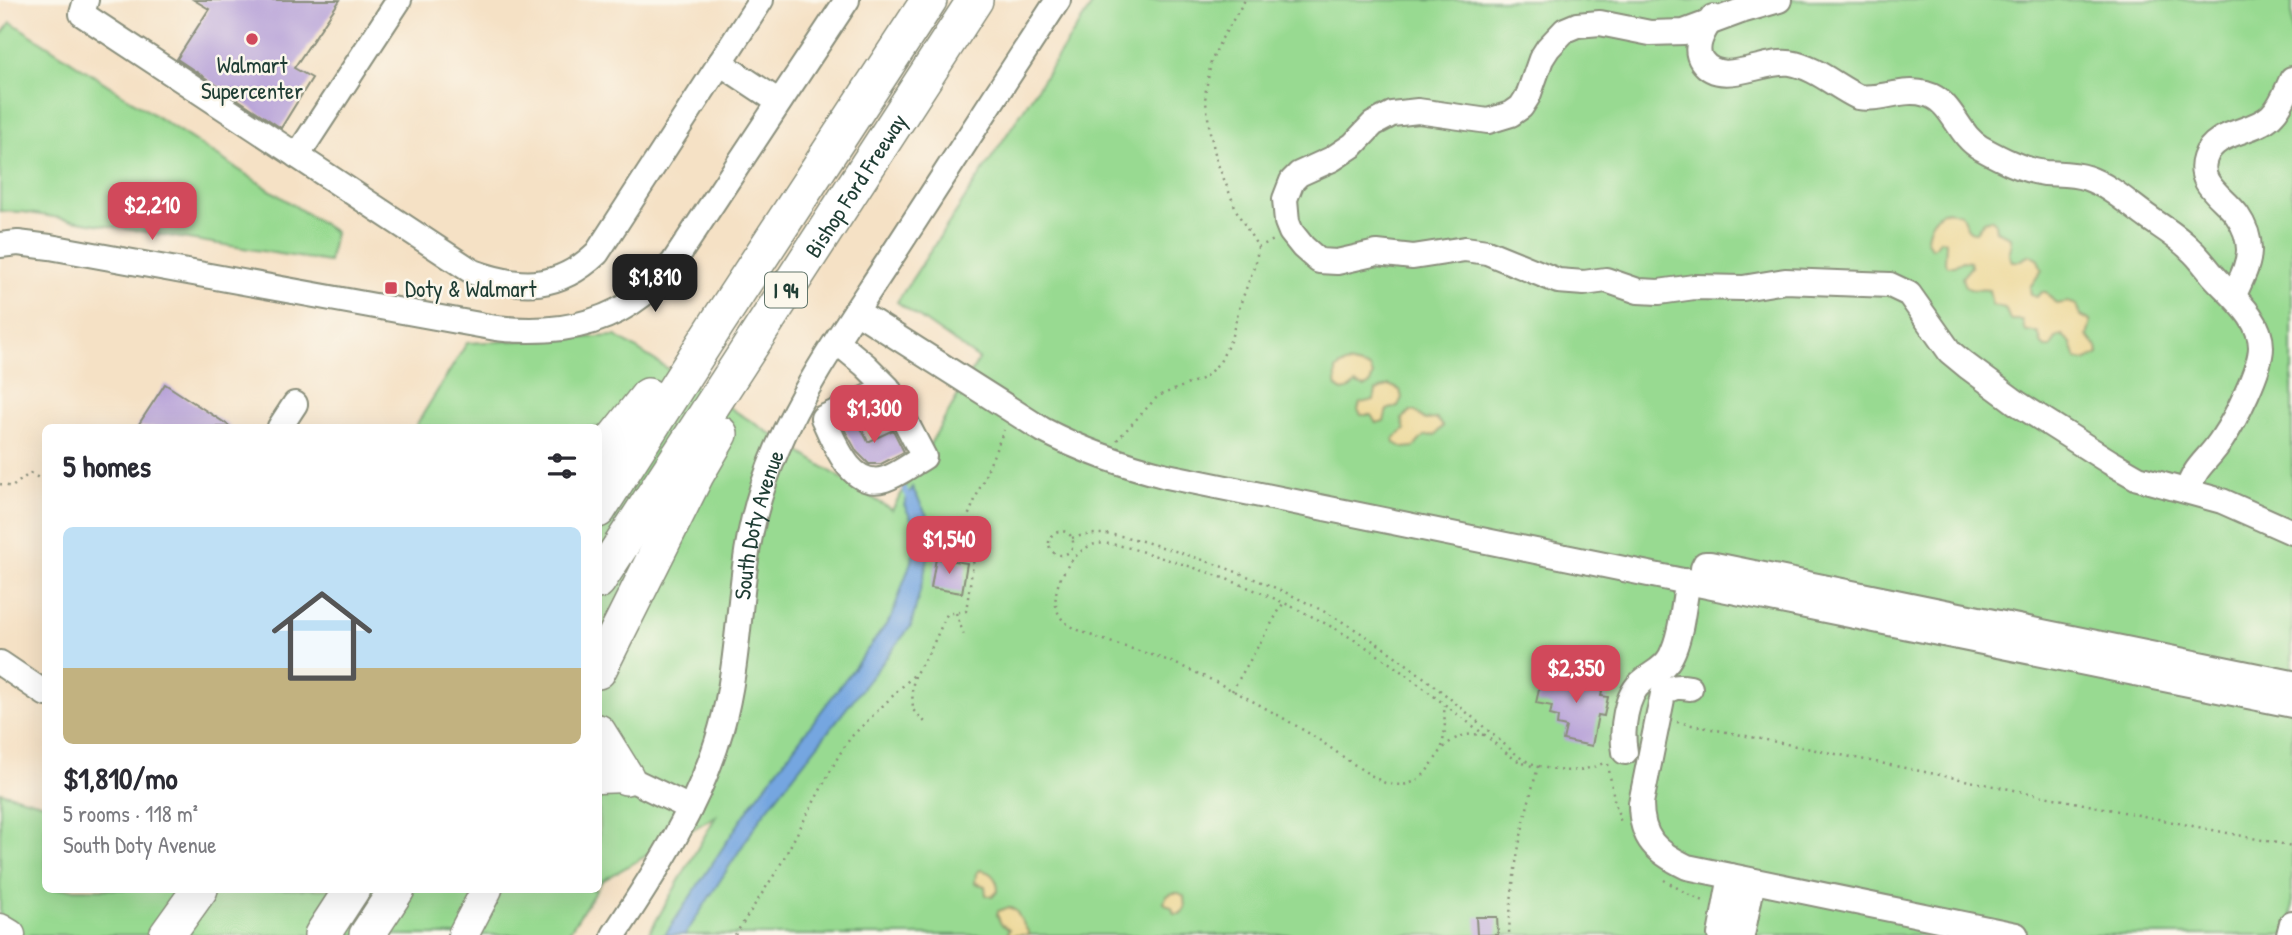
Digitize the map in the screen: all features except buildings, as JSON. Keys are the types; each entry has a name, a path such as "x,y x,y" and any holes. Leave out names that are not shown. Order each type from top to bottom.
{"highway":[{"name":"Bishop Ford Freeway","path":"602,504 929,0"},
{"name":"Bishop Ford Freeway","path":"602,575 975,0"},
{"path":"602,663 696,475 760,365 819,240"},
{"path":"602,454 673,364 718,322"},
{"path":"602,745 612,777"},
{"path":"167,935 197,893"},
{"path":"322,935 349,893"},
{"path":"367,935 394,893"}],"main road":[{"path":"463,935 485,893"},
{"path":"0,929 10,935"}],"street":[{"path":"86,0 82,14 473,272 499,281 519,283 556,280 581,268 597,253 761,0"},
{"path":"297,156 399,0"},
{"path":"0,245 18,243 50,247 496,328 544,331 589,323 627,305 657,281 673,263 847,0"},
{"name":"South Doty Avenue","path":"614,935 667,852 705,776 721,728 732,679 745,564 753,524 777,448 810,386 856,311 1058,0"},
{"path":"1723,0 1702,34 1699,55 1702,62 1714,70 1730,73 1786,62 1803,66 1858,97 1867,99 1916,92 1935,97 1943,103 1966,136 1994,156 2029,170 2076,174 2108,188 2190,249 2234,295 2260,335 2259,360 2223,439 2195,470 2187,491"},
{"path":"1779,0 1741,10 1684,32 1650,33 1600,23 1577,25 1565,30 1541,59 1528,96 1521,107 1511,114 1488,121 1418,111 1392,114 1382,118 1342,153 1299,174 1292,181 1285,199 1287,222 1291,232 1319,261 1337,262 1377,253 1413,257 1465,249 1487,252 1558,281 1606,280 1638,292 1694,287 1735,289 1785,281 1890,285 1909,294 1950,352 2017,403 2138,478 2222,501 2292,531"},
{"path":"720,63 779,102"},
{"path":"2234,295 2247,263 2247,236 2237,215 2208,184 2203,167 2204,159 2213,144 2221,138 2250,128 2271,116 2292,79"},
{"path":"856,311 1067,443 1098,456 1167,476 1695,574 2292,705"},
{"path":"837,342 888,388"},
{"path":"282,424 295,404"},
{"path":"1625,752 1623,739 1634,690 1663,667 1670,657 1676,645 1695,574 1710,564 2292,683"},
{"path":"0,663 42,691"},
{"path":"1690,688 1669,688 1661,700 1641,803 1644,830 1654,846 1687,867 2016,935"},
{"path":"612,777 690,808"},
{"path":"1720,935 1742,878"},
{"path":"1742,878 1742,935"},
{"path":"2289,935 2292,922"}],"path":[{"path":"1098,456 1119,438 1158,396 1204,378 1220,362 1231,339 1237,313 1256,262 1258,247 1233,205 1217,162 1205,95 1211,62 1220,40 1245,0"},
{"path":"735,935 778,869 851,737 916,673 930,651 947,614 966,611 975,551 957,543 1012,410"},
{"path":"0,484 12,487 30,473 42,480"},
{"path":"1065,532 1072,538 1072,546 1065,555 1051,551 1049,541 1054,533 1065,532"},
{"path":"1072,538 1101,533 1123,536 1207,561 1290,594 1381,646 1522,759 1538,767"},
{"path":"1485,735 1472,733 1451,740 1419,779 1399,785 1385,783 1309,734 1232,691 1169,661 1082,633 1068,625 1059,616 1056,605 1056,592 1061,576 1084,549 1096,544 1107,544 1184,564 1284,602 1370,649 1485,735 1515,761 1560,771 1589,769 1625,752"},
{"path":"1232,691 1284,602"},
{"path":"956,613 965,638"},
{"path":"916,673 912,703 917,716 926,723"},
{"path":"1441,750 1444,705"},
{"path":"1657,718 2292,846"},
{"path":"1510,935 1514,867 1521,828 1538,767"}],"green space":[{"path":"1095,0 2292,0 2292,935 648,935 716,816 602,881 602,424 417,424 467,343 616,336 892,510 979,359 897,302"},
{"path":"11,22 335,232 329,262 23,212 0,211 0,36"},
{"path":"0,792 42,803 42,893 594,893 567,935 0,935"}],"sand":[{"path":"1947,210 1961,214 1972,232 1976,232 1984,221 1991,219 1995,222 1996,231 2010,237 2009,255 2012,261 2019,261 2030,255 2038,260 2042,270 2030,287 2031,295 2036,297 2046,292 2056,304 2068,302 2077,305 2081,316 2091,321 2087,336 2097,347 2098,354 2085,361 2076,359 2071,343 2062,335 2056,338 2051,347 2045,347 2038,333 2025,330 2022,320 2010,320 2005,308 1992,305 1989,290 1972,290 1965,286 1962,277 1971,267 1970,262 1962,261 1948,266 1945,262 1946,242 1940,240 1931,248 1927,240 1932,222"},
{"path":"1348,363 1370,368 1373,375 1370,384 1365,387 1355,384 1346,390 1339,389 1336,370"},
{"path":"1389,385 1400,390 1402,398 1398,406 1387,410 1384,421 1376,423 1371,415 1361,415 1358,410 1360,403 1374,400 1376,391"},
{"path":"1410,411 1415,411 1425,420 1437,419 1443,426 1435,435 1424,436 1414,447 1404,448 1395,443 1394,438 1405,430 1402,419"},
{"path":"980,870 991,874 997,883 998,891 992,897 986,895 985,886 975,883 976,874"},
{"path":"1173,893 1184,896 1185,909 1180,914 1174,914 1172,908 1164,903 1166,896"},
{"path":"1009,907 1016,911 1030,935 1007,935 1009,929 1001,924 997,915 998,911"}],"water":[{"path":"912,487 935,531 911,626 761,817 685,935 665,935 751,805 891,618 920,536 904,505"}],"waterway":[{"path":"904,488 911,502"}],"place":[{"name":"Walmart Supercenter","path":"252,39"},
{"name":"Doty & Walmart","path":"391,288"}]}
